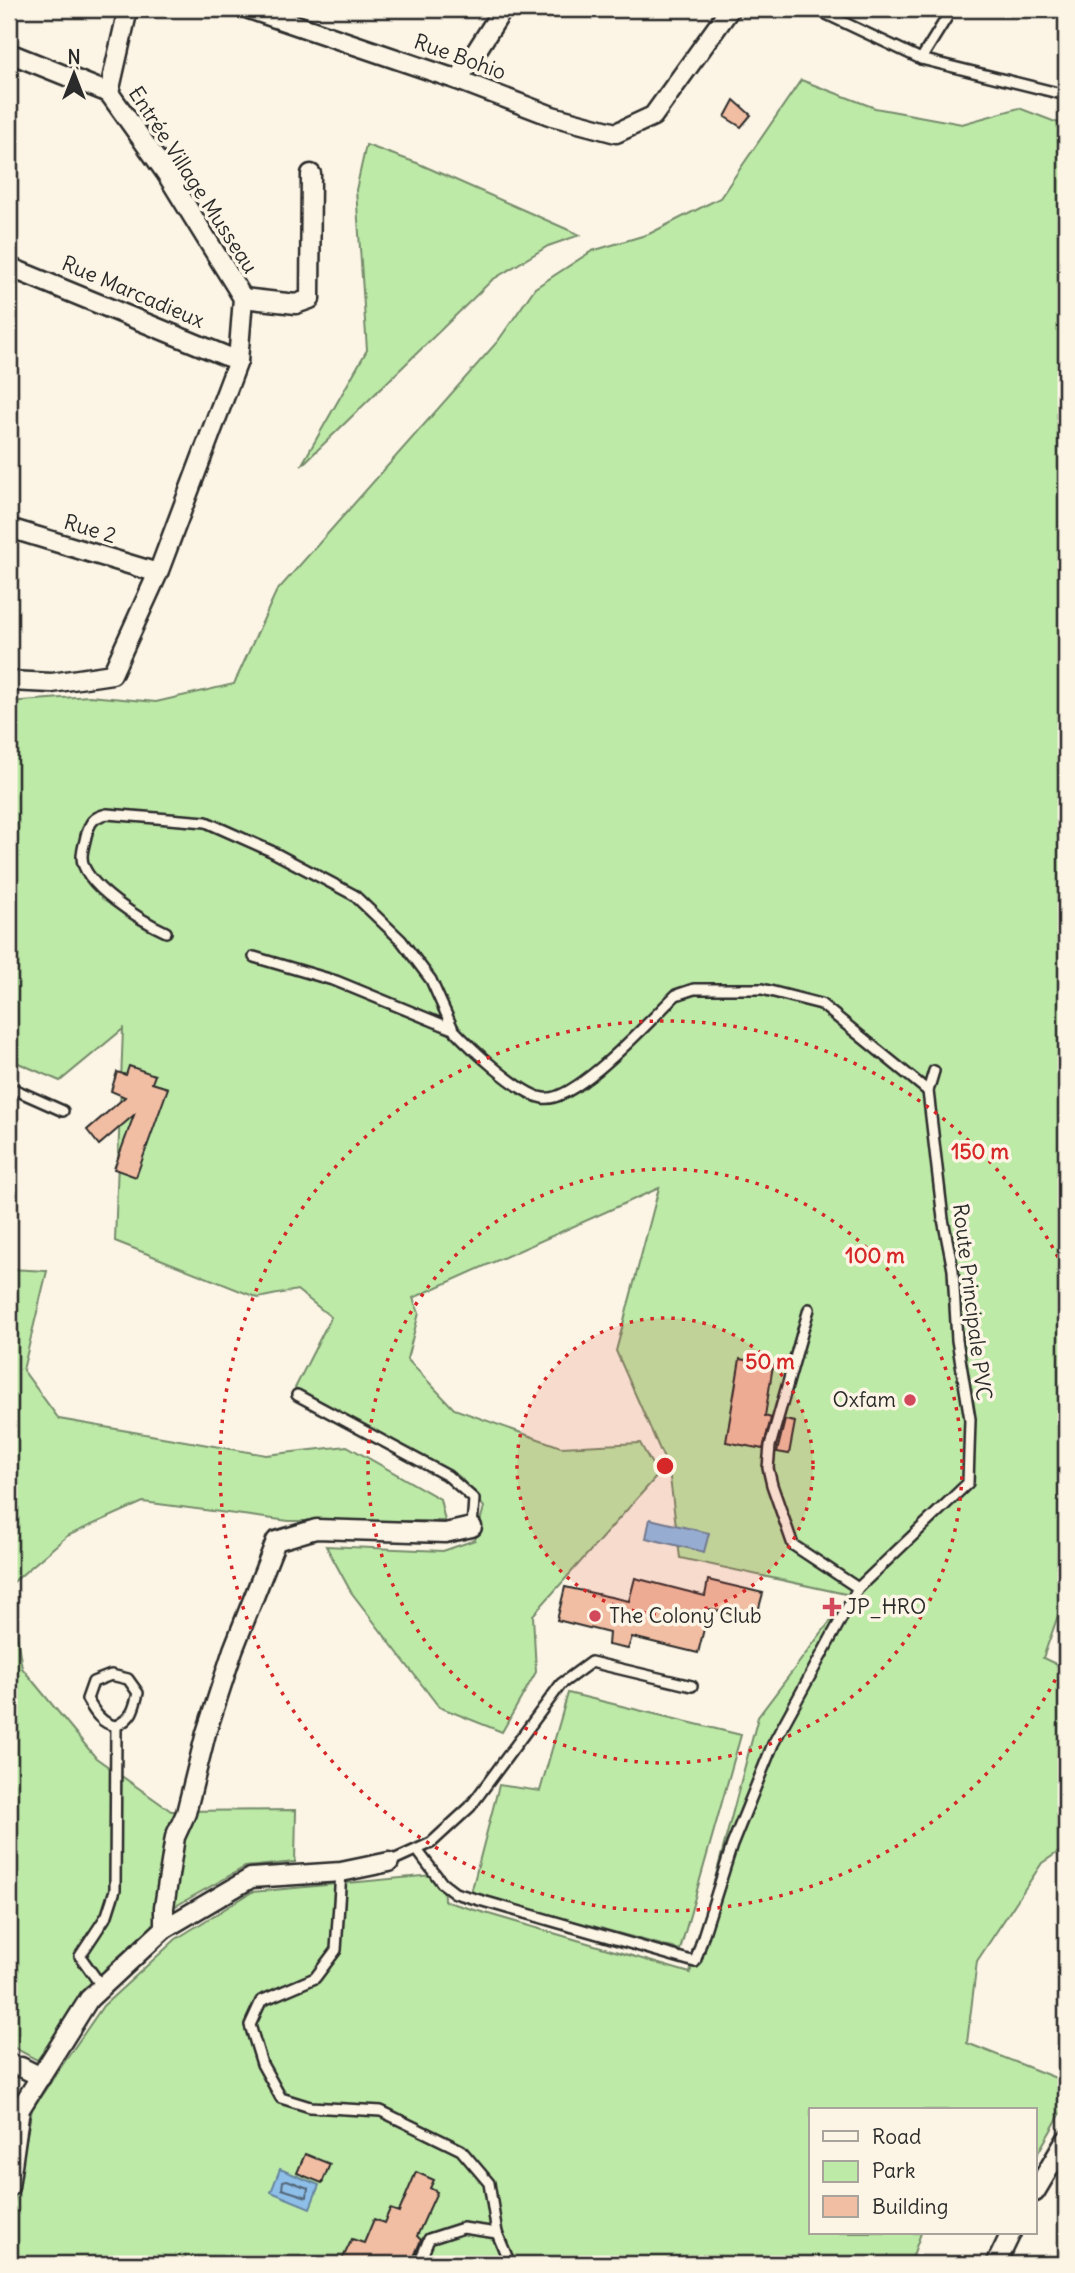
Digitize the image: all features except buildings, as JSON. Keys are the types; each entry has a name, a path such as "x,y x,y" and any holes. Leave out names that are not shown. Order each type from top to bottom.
{"street":[{"name":"Entrée Village Musseau","path":"9,681 52,683 111,674 158,573 238,361 243,298 166,173 109,93 128,9"},
{"name":"Rue Bohio","path":"249,9 291,14 552,116 616,133 653,116 730,9"},
{"path":"458,80 503,9"},
{"path":"9,53 109,93"},
{"path":"243,298 296,304 310,299 311,174"},
{"name":"Rue Marcadieux","path":"9,267 238,361"},
{"name":"Rue 2","path":"9,528 158,573"},
{"path":"164,1928 164,1906 174,1837 186,1813 206,1733 233,1650 276,1541 316,1529 445,1533 472,1527"},
{"path":"9,2187 20,2109 89,1999 164,1928 251,1878 341,1872 389,1862"},
{"path":"15,2062 41,2077"},
{"path":"1036,2190 1066,2140"},
{"path":"996,2264 1011,2234"}],"lane":[{"path":"921,59 952,9"},
{"path":"824,13 921,59 1066,95"},
{"path":"166,932 140,921 90,875 82,856 89,823 96,817 107,814 206,822 271,851 354,895 401,940 431,980 453,1029"},
{"path":"254,957 336,981 453,1029 512,1080 542,1098 560,1097 584,1081 676,995 694,989 762,989 821,1004 928,1091"},
{"name":"Route Principale PVC","path":"417,1850 442,1883 455,1893 695,1962 732,1845 774,1744 858,1588 968,1483 970,1419 957,1340 953,1270 943,1220 928,1091 934,1071"},
{"path":"9,1087 63,1111"},
{"path":"809,1309 770,1446 768,1468 793,1545 858,1588"},
{"path":"297,1395 448,1476 474,1499 472,1527"},
{"path":"389,1862 431,1843 470,1807 561,1684 591,1662 692,1686"},
{"path":"111,1675 128,1679 138,1693 134,1712 128,1720 116,1726 109,1725 96,1714 87,1699 93,1682 111,1675"},
{"path":"102,1987 80,1956 107,1915 115,1890 116,1726"},
{"path":"341,1872 337,1950 316,1978 261,2001 250,2025 262,2064 281,2098 310,2106 381,2111 461,2150 489,2183 496,2233 510,2264"},
{"path":"419,2264 429,2239 463,2228 496,2233"}],"green space":[{"path":"801,80 875,108 962,124 1019,108 1066,126 1066,1593 1043,1658 1066,1669 1066,1847 1042,1863 977,1961 967,2043 1066,2082 1066,2104 1036,2156 1036,2108 809,2108 809,2234 921,2234 910,2264 9,2264 9,2228 32,2109 103,2006 176,1939 252,1892 443,1874 444,1901 690,1973 758,1717 850,1595 680,1558 669,1470 616,1351 659,1188 413,1298 419,1313 407,1359 454,1409 561,1447 640,1443 658,1475 533,1615 536,1672 502,1732 439,1707 351,1592 326,1546 443,1551 475,1540 484,1507 460,1477 295,1388 331,1317 297,1290 258,1298 115,1241 123,1029 60,1081 9,1059 9,702 89,696 156,702 234,684 276,592 498,341 535,288 592,251 649,234 720,198"},
{"path":"366,145 417,163 580,235 548,246 492,280 301,466 367,350 356,190"},
{"path":"9,1269 47,1271 23,1370 59,1419 266,1455 347,1446 440,1499 445,1521 289,1521 143,1502 67,1536 9,1586"},
{"path":"9,1586 22,1668 96,1758 171,1811 296,1810 295,1862 245,1867 174,1907 107,1967 37,2060 9,2045"},
{"path":"568,1693 741,1735 680,1950 471,1893 499,1785 540,1791"}],"water":[{"path":"650,1519 709,1533 704,1552 646,1538"},
{"path":"280,2169 319,2185 310,2208 271,2192"}],"place":[{"name":"Oxfam","path":"910,1400"},
{"name":"JP_HRO","path":"832,1607"},
{"name":"The Colony Club","path":"595,1616"}]}
